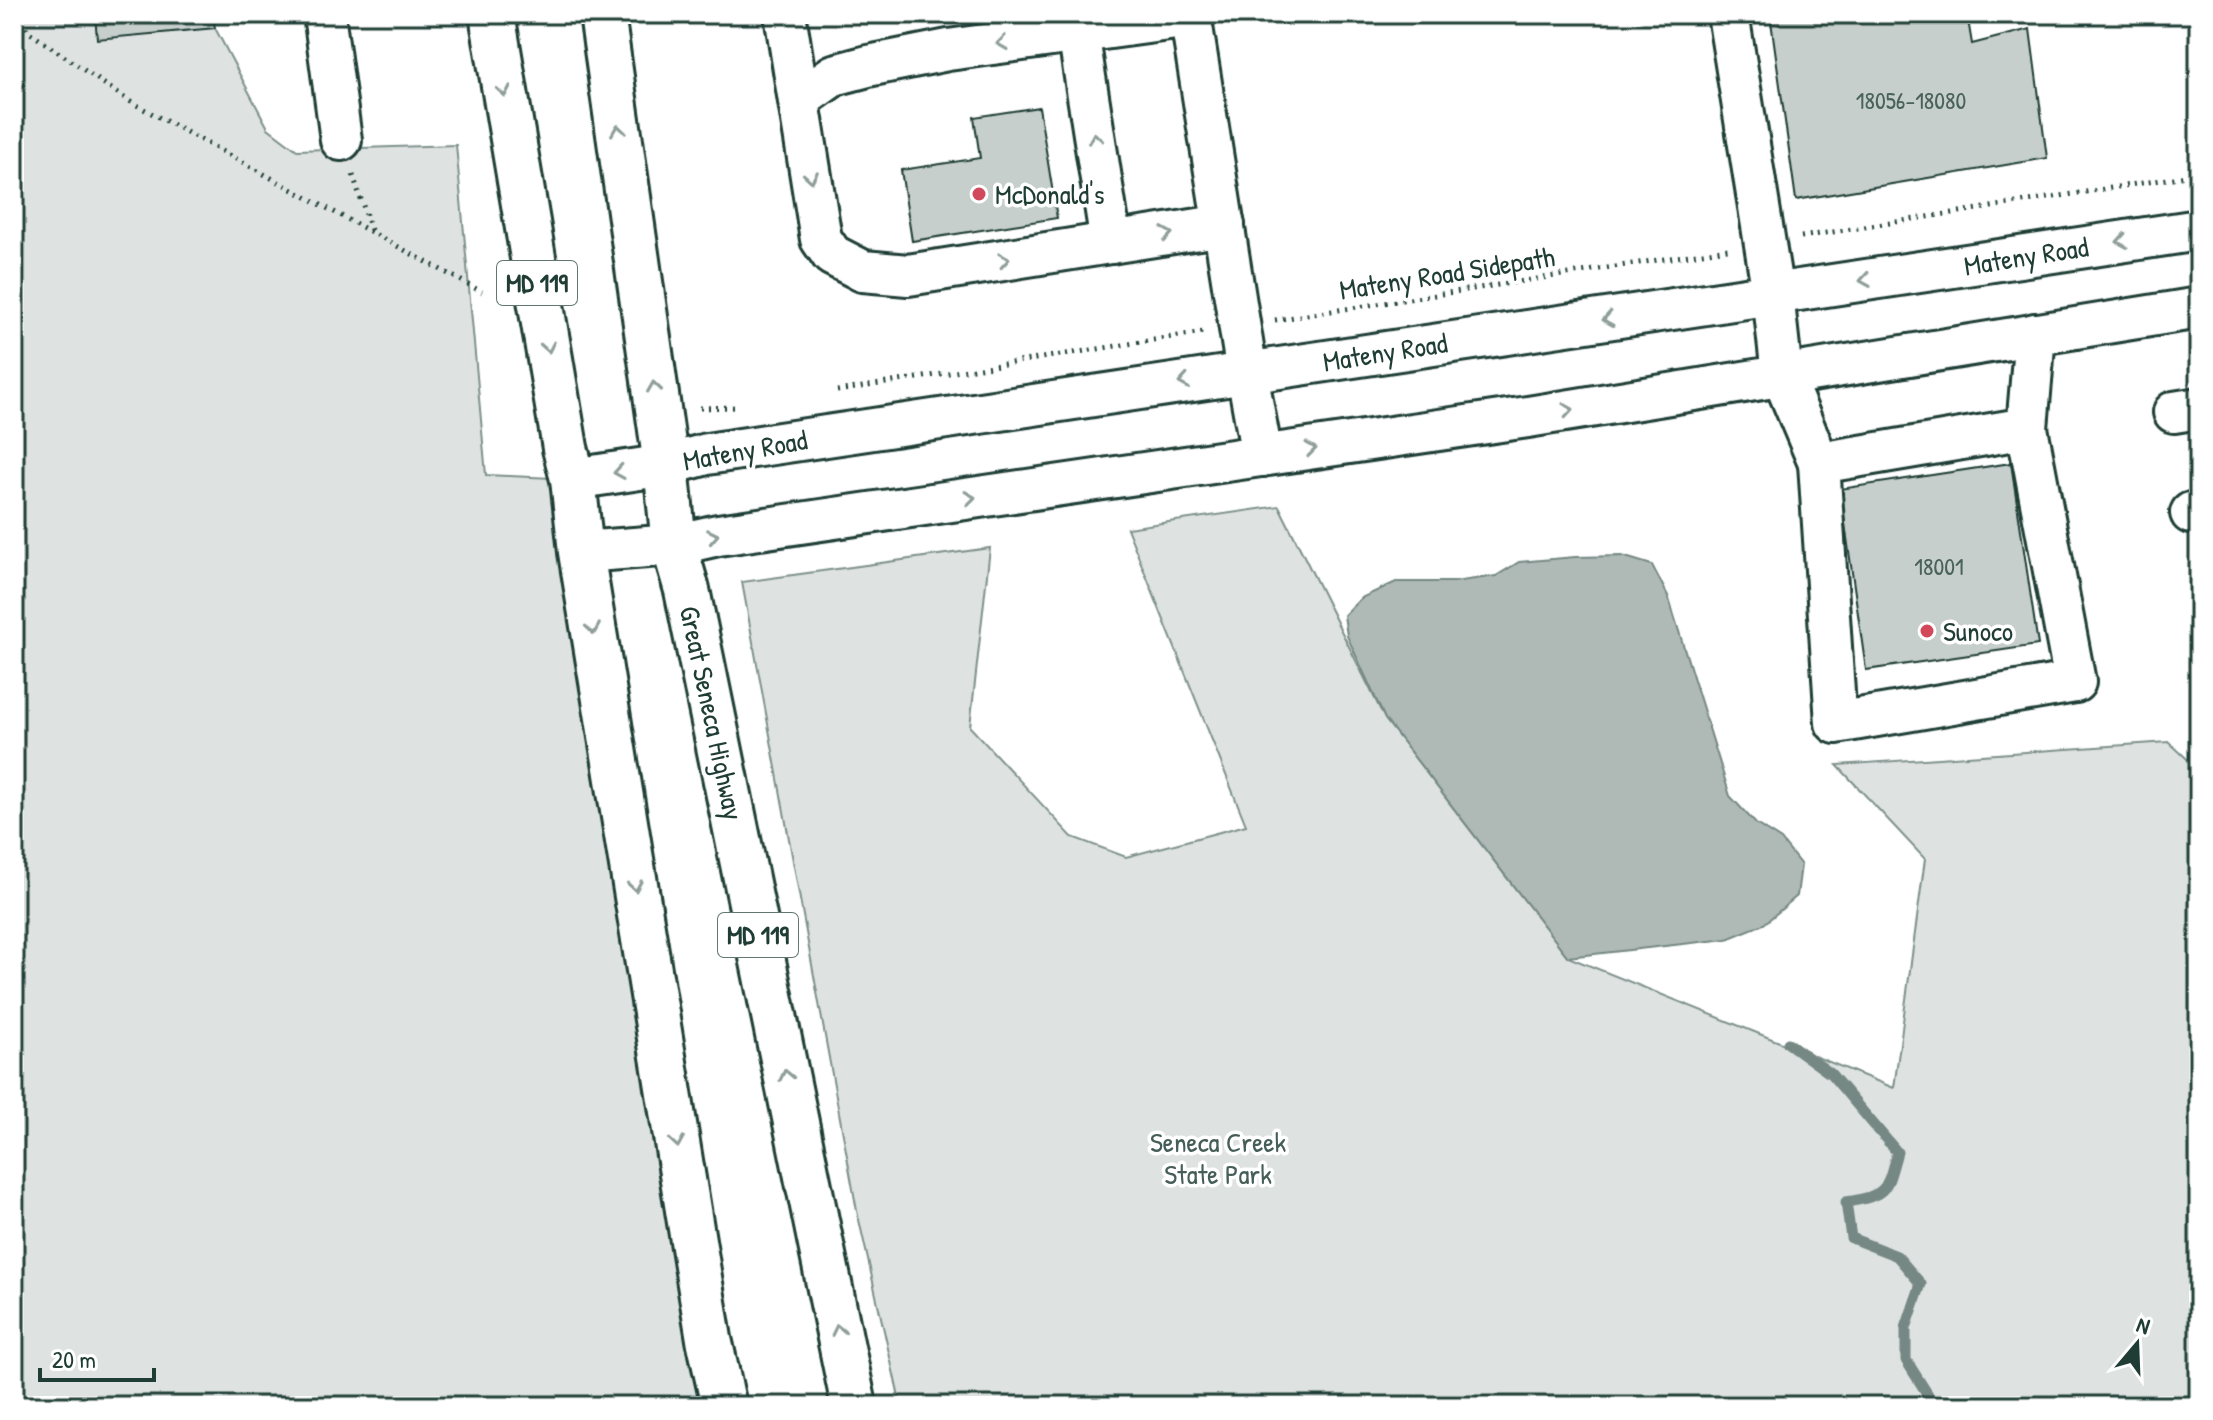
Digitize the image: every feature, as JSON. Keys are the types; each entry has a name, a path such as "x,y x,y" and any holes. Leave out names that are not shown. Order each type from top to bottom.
{"main road":[{"name":"MD 119","path":"492,14 565,448 573,479 581,552 709,1339 724,1406"},
{"name":"Great Seneca Highway","path":"602,14 666,465 674,545 687,590 854,1406"}],"street":[{"path":"324,14 341,140"},
{"path":"785,14 821,239 832,255 863,271 908,275 1224,225"},
{"path":"1728,14 1773,294 1782,375 1819,463 1836,723 2075,682 2027,428 2035,334"},
{"path":"800,99 834,75 868,66 948,50 1190,15 1262,456"},
{"path":"1078,32 1111,243"},
{"name":"Mateny Road","path":"573,479 666,465 707,454 2199,230"},
{"path":"581,552 674,545 718,535 1528,417 2199,308"},
{"path":"1819,463 2027,428"}],"path":[{"path":"17,14 29,32 129,101 482,292"},
{"path":"341,140 372,233"},
{"name":"Mateny Road Sidepath","path":"833,392 2199,174"},
{"path":"700,408 746,407"}],"green space":[{"path":"14,14 95,14 215,28 268,128 297,150 456,145 486,475 573,479 742,1406 14,1406"},
{"name":"Seneca Creek State Park","path":"1279,506 1385,719 1568,957 1894,1088 1925,859 1837,765 2169,742 2199,770 2199,1406 901,1406 857,1211 742,582 990,548 970,727 1072,837 1126,857 1246,825 1127,528"}],"shaded area":[{"path":"1622,556 1652,565 1668,596 1730,796 1756,824 1781,840 1801,865 1797,896 1764,924 1727,939 1568,957 1385,719 1347,636 1344,615 1361,598 1396,582 1454,582 1496,576 1519,562"}],"building":[{"path":"95,14 213,14 215,28 97,39"},
{"path":"1770,14 1967,14 1972,44 2030,29 2047,158 1796,200"},
{"name":"McDonald's","path":"1039,107 1057,218 912,241 901,170 980,158 974,117"},
{"path":"2011,463 2038,645 1866,670 1840,489"}],"waterway":[{"path":"1788,1043 1831,1074 1897,1152 1883,1189 1870,1197 1846,1202 1851,1238 1897,1256 1921,1284 1906,1328 1906,1360 1935,1406"}],"place":[{"name":"McDonald's","path":"979,194"},
{"name":"Sunoco","path":"1927,631"}]}
